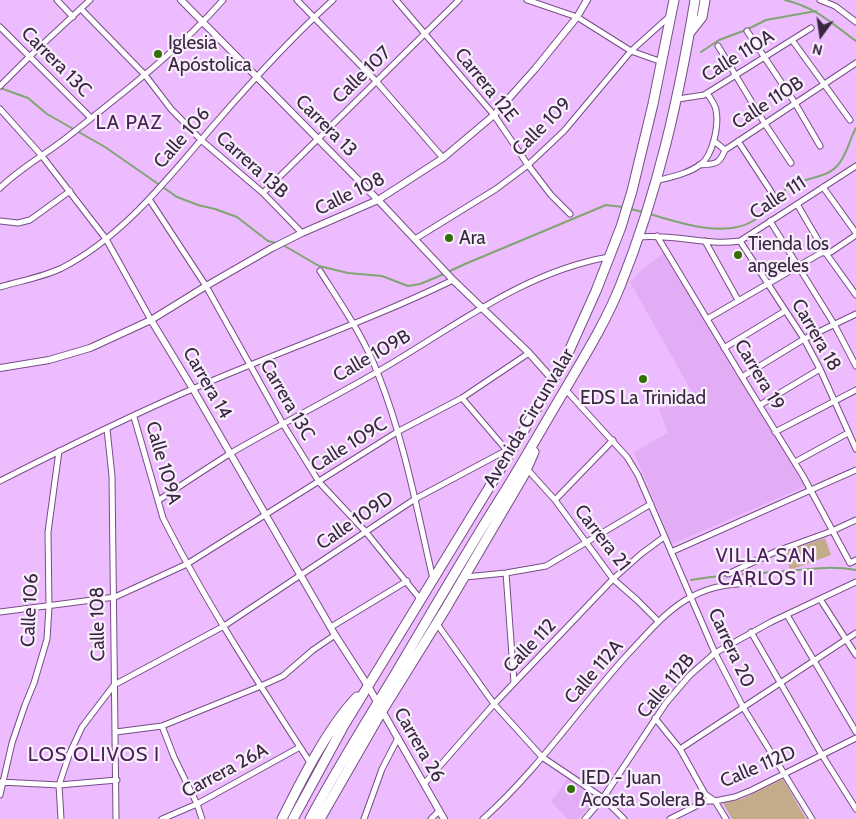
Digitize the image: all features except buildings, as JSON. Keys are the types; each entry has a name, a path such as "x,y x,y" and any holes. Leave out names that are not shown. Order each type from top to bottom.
{"highway":[{"name":"Avenida Circunvalar","path":"293,819 320,766 565,360 596,291 622,224 632,191 662,62 674,0"},
{"name":"Avenida Circunvalar","path":"310,819 355,738 380,708 446,586 537,440 600,330 621,284 638,237 670,135 695,0"},
{"path":"690,33 702,16 705,0"},
{"path":"320,819 380,708 437,624 527,469 537,440"},
{"path":"282,819 311,764 343,713 368,686"}],"street":[{"path":"57,0 73,17"},
{"path":"2,83 90,0"},
{"name":"Carrera 13","path":"181,0 415,238 451,279 529,353 553,380"},
{"path":"0,188 145,75 203,22 223,0"},
{"path":"297,0 376,81 443,158"},
{"name":"Calle 106","path":"0,287 61,268 123,226 256,77 333,0"},
{"name":"Carrera 12E","path":"396,0 494,115 551,195 570,214"},
{"name":"Calle 107","path":"263,192 459,0"},
{"path":"527,0 577,17 631,51 662,62"},
{"name":"Calle 108","path":"0,368 49,360 78,352 151,320 272,248 378,200 443,158 494,115 535,69 577,17 587,0"},
{"path":"820,0 835,3 856,22"},
{"name":"Carrera 13B","path":"81,8 145,75 171,109 201,140 263,192 302,233"},
{"name":"Calle 109","path":"415,238 496,189 528,165 564,131 631,51 672,15"},
{"name":"Carrera 13C","path":"0,27 92,118"},
{"name":"Calle 110A","path":"678,99 702,96 811,28"},
{"path":"747,31 795,103 820,146"},
{"path":"792,40 850,120"},
{"path":"718,46 765,124 791,162"},
{"name":"Calle 110B","path":"656,181 679,175 699,165 718,162 725,150 795,103 855,67"},
{"path":"707,93 716,110 714,141 725,150"},
{"name":"Carrera 14","path":"0,109 42,156 106,239 300,576 368,686"},
{"name":"Calle 110B","path":"699,165 707,156 714,141"},
{"path":"738,141 772,193"},
{"path":"854,168 856,175"},
{"name":"Calle 111","path":"638,237 655,236 721,243 740,241 854,168"},
{"path":"707,319 797,266 825,252 831,252 856,234 823,187"},
{"path":"0,221 18,223 30,220 70,191"},
{"name":"Carrera 13C","path":"149,199 206,286 283,424 319,482 365,532 421,600"},
{"path":"797,204 825,252 856,295"},
{"path":"770,221 834,324 856,366"},
{"name":"Calle 111","path":"641,227 655,236"},
{"name":"Carrera 19","path":"655,236 795,462 850,563 856,560"},
{"path":"705,241 738,300"},
{"name":"Carrera 18","path":"740,241 804,338 856,449"},
{"name":"Calle 109B","path":"158,500 230,454 377,372 481,308 542,276 588,260 609,257"},
{"path":"320,272 354,324 377,372 397,432 415,499 433,580"},
{"name":"Calle 109A","path":"311,764 224,626 187,564 163,518 134,417 250,365 410,301 451,279"},
{"path":"724,348 785,311"},
{"path":"742,377 804,338 856,314"},
{"name":"Calle 109C","path":"0,612 115,597 187,564 397,432 462,398 529,353"},
{"path":"760,405 820,369"},
{"name":"Carrera 20","path":"565,389 627,457 651,504 715,653 743,707 812,819"},
{"path":"775,432 856,390"},
{"path":"462,398 508,452"},
{"path":"0,481 134,417"},
{"name":"Calle 108","path":"107,429 112,476 112,576 115,597 116,819"},
{"path":"795,462 848,433"},
{"path":"555,500 613,440"},
{"name":"Calle 106","path":"0,795 12,743 47,639 49,607 48,532 59,452"},
{"name":"Calle 109D","path":"114,685 224,626 415,499 508,452"},
{"name":"Carrera 21","path":"527,469 555,500 613,579 658,621"},
{"path":"671,552 856,470"},
{"path":"465,576 506,573 546,566 651,504"},
{"path":"728,574 777,551 856,520"},
{"name":"Calle 112","path":"424,784 494,704 613,579 664,537"},
{"path":"506,573 514,683"},
{"path":"331,627 407,581"},
{"name":"Calle 112A","path":"483,819 505,800 605,680 658,621 691,596 719,585 751,582"},
{"name":"Calle 112B","path":"585,819 603,798 666,703 690,675 715,653 752,632 856,582"},
{"path":"820,599 856,656"},
{"path":"787,615 856,732"},
{"path":"437,624 494,704 542,757 603,798 624,819"},
{"path":"752,632 822,755 856,809"},
{"path":"680,749 856,633"},
{"path":"116,732 162,726 261,686 283,676 313,650 335,635"},
{"path":"61,819 60,785 69,755 82,727 114,685"},
{"name":"Carrera 26","path":"368,686 444,819"},
{"path":"655,718 680,749 705,794 715,801 726,819"},
{"path":"162,726 202,819"},
{"path":"364,819 382,769 398,738"},
{"name":"Calle 112D","path":"670,819 706,801 735,797 856,738"},
{"name":"Carrera 26A","path":"162,819 197,804 300,747"},
{"path":"2,783 60,785 117,780"},
{"path":"431,819 439,811"}],"shaded area":[{"path":"664,253 806,486 672,544 634,452 668,433 659,409 693,394 630,282"},
{"path":"825,538 831,555 790,570 784,552"},
{"name":"IED - Juan Acosta Solera B","path":"568,778 596,800 578,819 568,819 551,802"},
{"path":"783,779 806,819 732,819 723,803 742,799"}],"waterway":[{"path":"785,0 815,11 856,41"},
{"path":"701,52 719,40 766,20 816,11"},
{"path":"0,88 28,98 47,114 105,147 177,197 237,217 268,241 276,243"},
{"path":"650,214 688,225 716,229 742,226 758,218 792,185 832,171 843,158 856,128"},
{"path":"283,245 319,266 348,273 382,276 408,286 420,284 606,205 623,207"},
{"path":"630,209 643,212"},
{"path":"691,580 816,568 856,570"}],"place":[{"name":"Iglesia Apóstolica","path":"158,54"},
{"name":"Ara","path":"449,238"},
{"name":"Tienda los angeles","path":"738,255"},
{"name":"EDS La Trinidad","path":"643,379"},
{"name":"IED - Juan Acosta Solera B","path":"571,789"}],"district":[{"name":"LA PAZ","path":"129,123"},
{"name":"VILLA SAN CARLOS II","path":"766,568"},
{"name":"LOS OLIVOS I","path":"94,755"}]}
